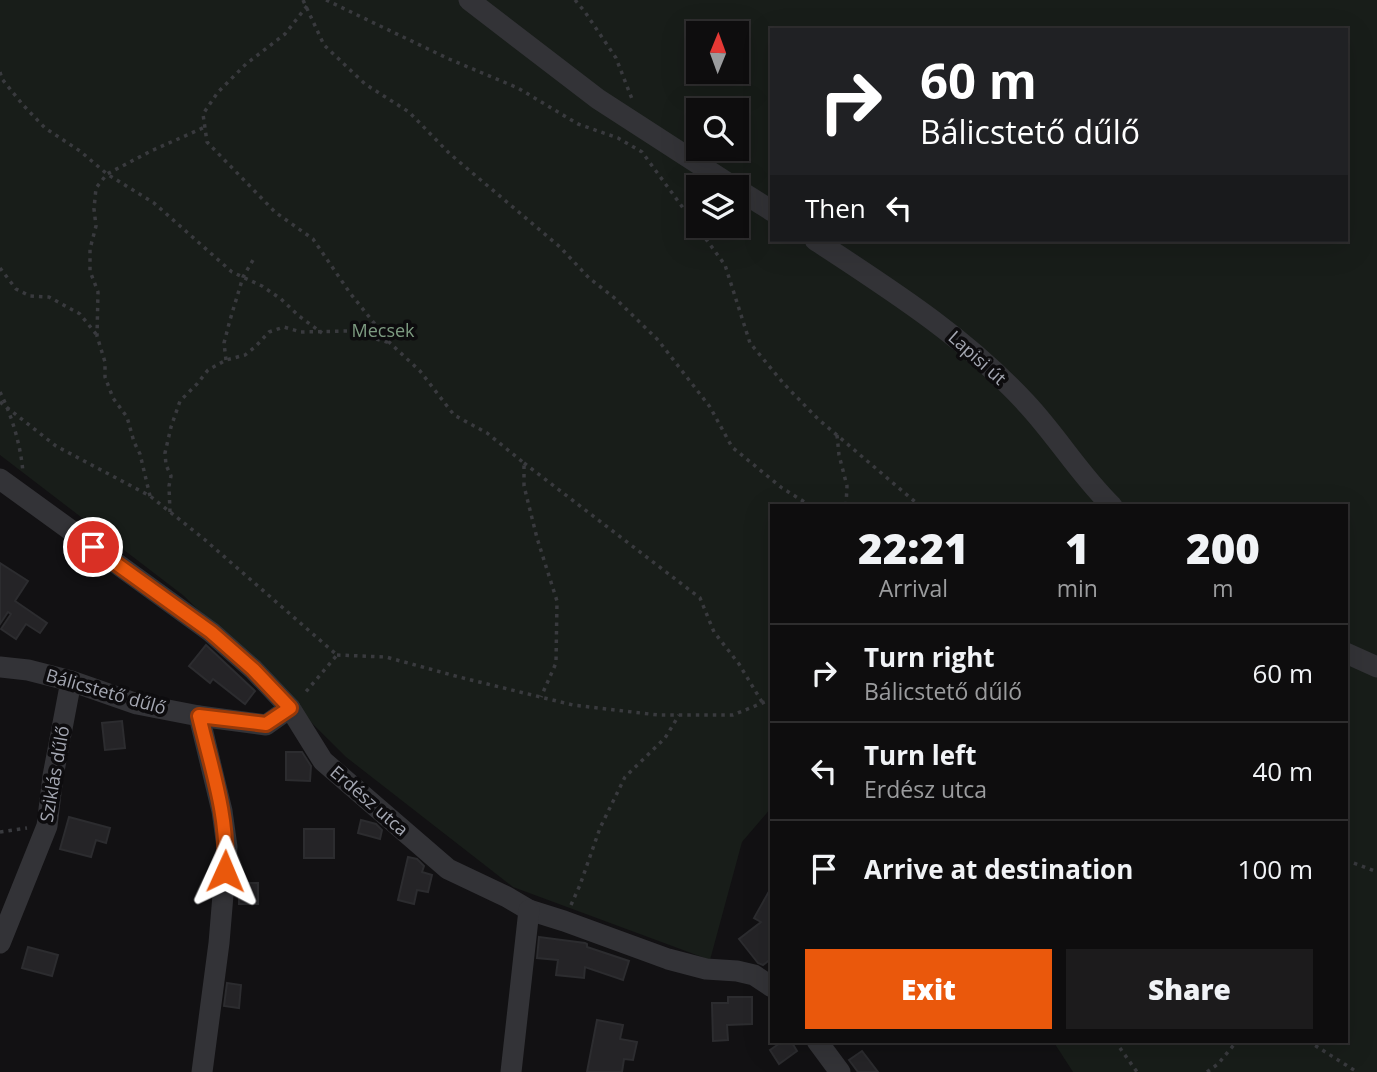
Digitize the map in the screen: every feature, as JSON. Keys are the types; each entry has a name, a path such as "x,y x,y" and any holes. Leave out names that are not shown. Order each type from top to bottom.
{"street":[{"path":"469,0 598,99 715,175"},
{"path":"749,197 770,210"},
{"name":"Lapisi út","path":"818,242 924,312 963,342 1027,404 1110,504"},
{"name":"Erdész utca","path":"0,479 211,632 253,669 290,708 323,761 448,869 529,910 668,959 706,969 754,975 770,986"},
{"path":"1348,654 1377,667"},
{"name":"Bálicstető dűlő","path":"0,667 28,670 71,681 137,704 199,716 266,724 290,708"},
{"name":"Sziklás dűlő","path":"0,943 47,826 53,776 71,681"},
{"path":"199,716 222,811 227,846 219,943 202,1072"},
{"path":"510,1072 529,910"},
{"path":"818,1043 840,1072"}],"path":[{"path":"303,0 324,45 365,84 409,112 450,154 560,247 589,278 617,299 658,340 710,407 732,447 782,488 808,504"},
{"path":"326,0 449,59 518,88 578,124 618,138 642,152 725,265 750,344 818,419 918,504"},
{"path":"575,0 616,58 640,127 642,152"},
{"path":"307,6 285,34 246,64 218,92 203,114 206,142 275,212 313,239 350,293 390,343 420,371 454,415 487,433 700,598 714,632 739,664 763,703"},
{"path":"0,72 2,79 45,128 80,151 107,174 153,203 232,272 262,286 322,332"},
{"path":"150,496 141,454 134,442 127,417 113,398 105,377 105,362 97,336 98,292 90,271 90,249 96,226 96,188 107,174 205,127"},
{"path":"226,360 224,343 243,277 253,260"},
{"path":"0,268 16,289 30,296 49,297 80,314 97,336"},
{"path":"170,512 171,476 165,453 170,427 180,401 208,370 226,360 245,355 270,332 284,327 301,332 348,331 390,343"},
{"path":"0,392 8,407 22,461 26,497"},
{"path":"0,402 56,446 150,496 204,539 337,655 386,657 573,705 658,715 733,715 770,700"},
{"path":"836,435 847,486 846,504"},
{"path":"524,463 524,485 557,601 556,663 541,697"},
{"path":"290,708 337,655"},
{"path":"564,921 600,828 625,777 664,738 679,715"},
{"path":"1348,861 1377,872"},
{"path":"1116,1043 1137,1072"},
{"path":"1207,1072 1218,1064 1235,1043"},
{"path":"1311,1043 1357,1072"}],"green space":[{"name":"Mecsek","path":"0,0 1377,0 1377,1072 1073,1072 1054,1043 1348,1043 1348,504 770,504 770,809 742,842 710,960 513,887 346,757 184,596 0,455"}],"building":[{"path":"0,563 28,581 15,601 47,623 40,633 26,624 16,639 1,629 11,614 8,612 0,624"},
{"path":"206,645 255,691 245,704 213,679 210,683 189,666"},
{"path":"122,721 125,748 105,750 102,723"},
{"path":"286,752 302,752 311,766 310,781 286,780"},
{"path":"69,817 110,828 106,843 96,840 91,857 60,849"},
{"path":"361,820 376,824 382,830 380,839 358,833"},
{"path":"304,829 334,829 334,858 304,858"},
{"path":"408,857 417,859 424,866 422,872 432,875 428,892 417,890 414,904 398,900"},
{"path":"239,883 258,883 258,904 239,904"},
{"path":"770,890 770,960 763,965 758,963 739,939 761,922 754,918"},
{"path":"539,937 585,943 587,947 629,961 623,980 585,967 584,978 556,975 558,960 537,958"},
{"path":"28,947 58,955 52,976 22,968"},
{"path":"227,983 241,985 239,1008 224,1006"},
{"path":"728,997 752,997 752,1024 727,1025 728,1040 713,1041 712,1003 728,1003"},
{"path":"597,1020 623,1025 620,1039 637,1042 633,1060 624,1059 622,1072 587,1072"},
{"path":"780,1043 792,1043 797,1051 779,1064 770,1050"},
{"path":"862,1051 878,1072 858,1072 849,1060"}],"route":[{"path":"93,547 211,632 253,669 290,708 266,724 199,716 222,811 227,846 225,871"}]}
